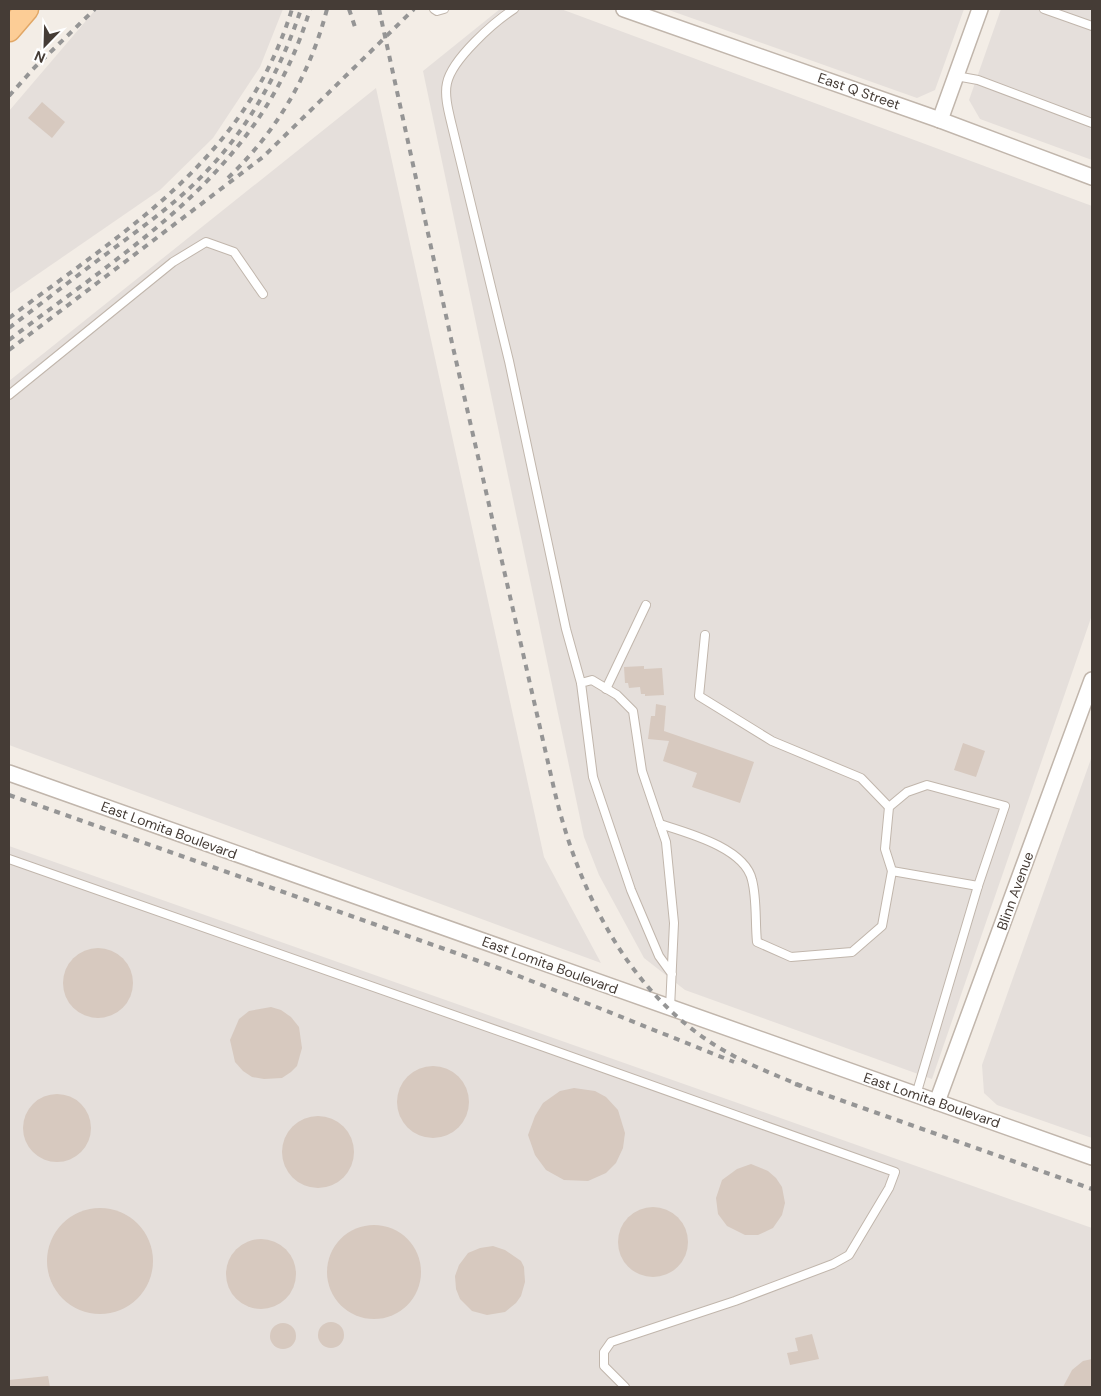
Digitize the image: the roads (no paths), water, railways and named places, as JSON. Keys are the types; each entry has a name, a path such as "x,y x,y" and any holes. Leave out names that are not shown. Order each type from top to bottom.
{"main road":[{"path":"9,30 27,9"}],"street":[{"name":"East Q Street","path":"624,9 940,120 1092,177"},
{"path":"940,120 980,9"},
{"name":"Blinn Avenue","path":"937,1102 1092,680"},
{"name":"East Lomita Boulevard","path":"9,773 1092,1157"}],"lane":[{"path":"434,9 437,11 444,9"},
{"path":"514,9 492,26 458,62 447,83 452,126 509,361 566,629 581,683 593,778 631,890 659,956 672,974"},
{"path":"1044,9 1092,26"},
{"path":"956,76 978,80 1092,123"},
{"path":"9,395 173,262 206,242 234,252 263,294"},
{"path":"606,689 646,605"},
{"path":"705,635 700,696 772,741 861,778 889,807"},
{"path":"581,683 592,680 617,695 633,711 642,771 666,842 674,923 670,1008"},
{"path":"660,824 714,843 735,855 752,878 757,942 791,957 852,952 882,926 892,870 885,849 889,807 907,792 927,785 1005,806 978,886 916,1095"},
{"path":"9,860 895,1172 889,1188 848,1255 833,1264 735,1301 611,1342 604,1352 604,1366 625,1387"},
{"path":"892,870 978,886"}],"railway":[{"path":"9,96 35,67 95,9"},
{"path":"9,318 138,221 178,186 213,149 245,108 271,62 292,9"},
{"path":"9,328 169,206 192,186 220,157 262,97 284,54 301,9"},
{"path":"9,340 147,236 227,160 260,116 288,66 310,9"},
{"path":"228,178 262,141 289,101 311,57 327,9"},
{"path":"349,9 356,30"},
{"path":"379,9 452,343 555,793 565,831 578,868 594,904 613,939 635,971 661,1001 690,1028 723,1050 751,1065 802,1086"},
{"path":"9,350 263,157 414,9"},
{"path":"9,795 504,970 734,1062"},
{"path":"795,1084 1092,1189"}]}
